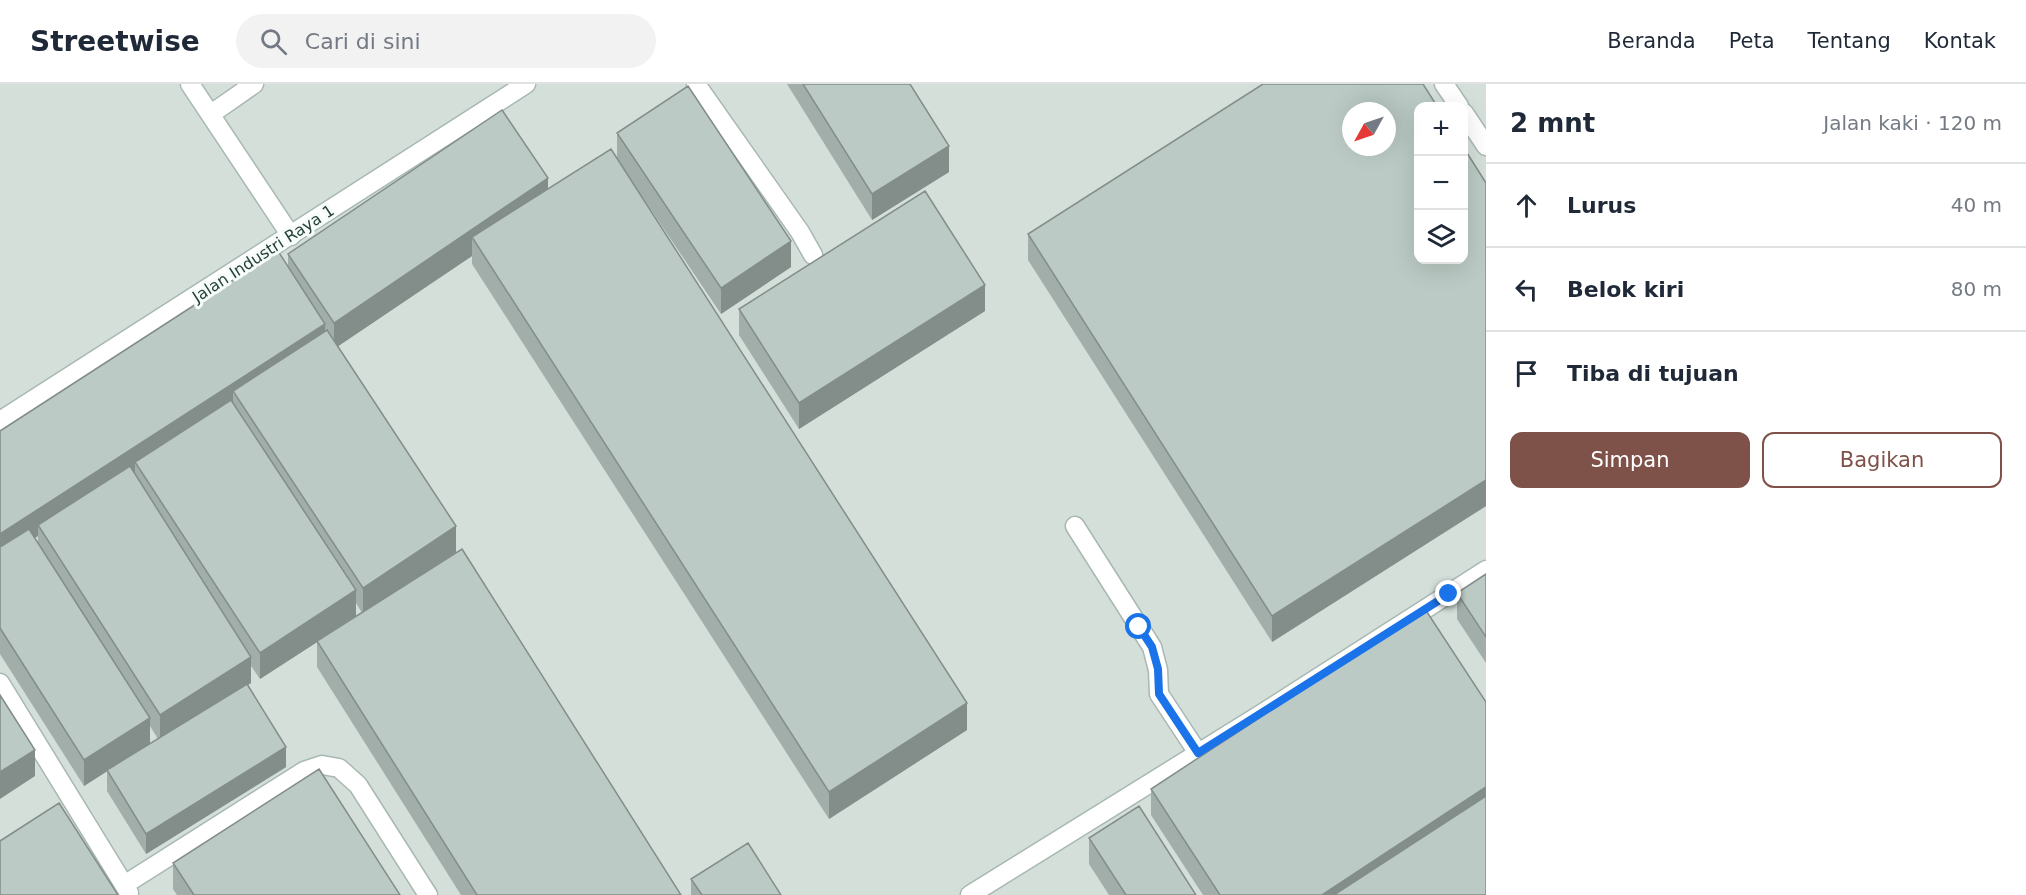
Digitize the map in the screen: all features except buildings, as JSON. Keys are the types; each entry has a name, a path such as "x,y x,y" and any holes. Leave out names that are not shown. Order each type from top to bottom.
{"street":[{"path":"190,84 291,236"},
{"path":"211,114 254,84"},
{"name":"Jalan Industri Raya 1","path":"0,421 526,84"},
{"path":"696,84 800,232 813,255"},
{"path":"1444,84 1456,102"},
{"path":"1468,119 1486,146"},
{"path":"1075,526 1152,647 1158,669 1159,694 1198,753"},
{"path":"970,895 1486,570"},
{"path":"0,683 127,890 303,771 322,765 339,768 358,785 428,895"}],"shaded area":[{"path":"0,84 1486,84 1486,895 0,895"}],"route":[{"path":"1139,627 1152,647 1158,669 1159,694 1198,753 1449,594"}]}
